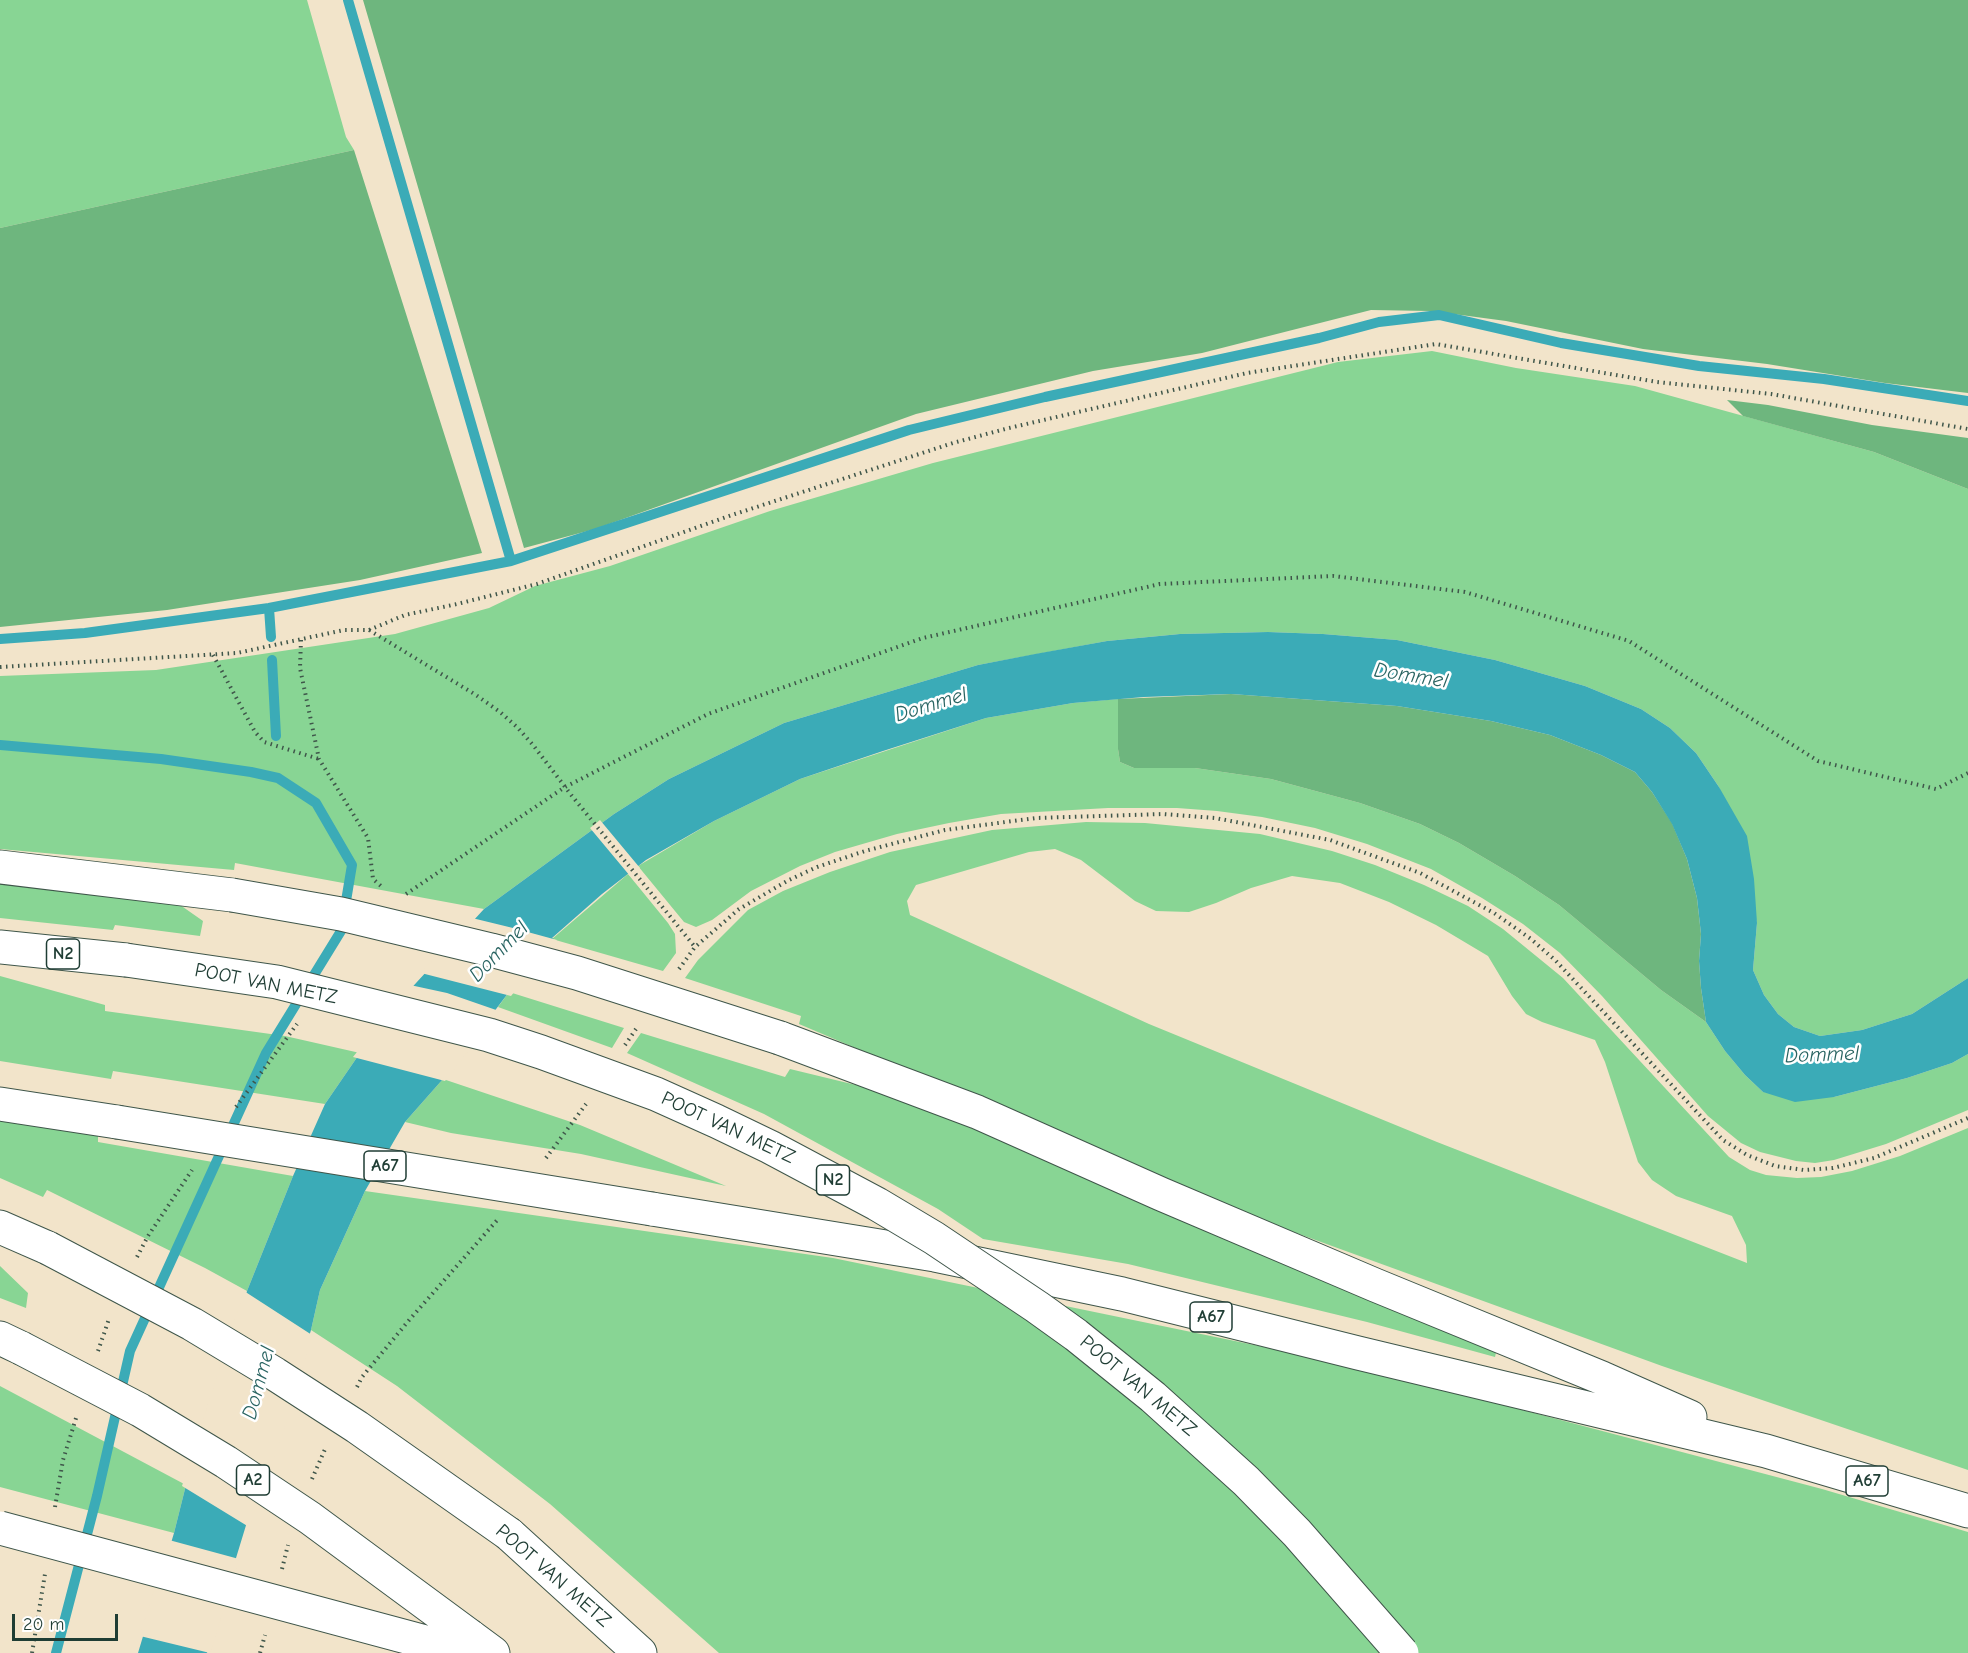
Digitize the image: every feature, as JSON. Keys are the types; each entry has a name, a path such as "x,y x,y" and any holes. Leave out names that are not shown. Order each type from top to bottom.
{"highway":[{"name":"A67","path":"0,867 232,895 340,914 577,973 780,1038 977,1112 1161,1194 1602,1378 1766,1451"},
{"name":"POOT VAN METZ","path":"0,947 126,960 277,982 489,1035 646,1090 770,1147 877,1204 934,1238 1076,1335 1154,1397 1246,1481 1298,1533 1402,1653"},
{"name":"A67","path":"0,1104 934,1255 1122,1294 1766,1451 1968,1510"},
{"name":"POOT VAN METZ","path":"0,1227 48,1248 192,1324 357,1427 509,1534 640,1653"},
{"name":"A2","path":"11,1343 140,1410 226,1462 310,1518 476,1647"},
{"path":"0,1528 476,1647"}],"path":[{"path":"0,667 237,653 344,630 369,630 405,615 537,584 732,515 953,443 1247,373 1436,344 1657,382 1771,393 1968,429"},
{"path":"565,787 708,714 923,638 1160,584 1333,576 1465,592 1629,641 1818,761 1936,789 1968,773"},
{"path":"369,630 500,712 533,745 695,947"},
{"path":"301,640 300,668 319,759 368,838 373,879 389,894"},
{"path":"213,655 255,732 264,742 319,759"},
{"path":"676,973 695,947 739,909 789,880 817,867 865,851 945,830 1036,818 1163,814 1215,818 1330,840 1420,873 1494,913 1556,960 1723,1140 1747,1155 1775,1166 1804,1170 1833,1168 1874,1158 1968,1118"},
{"path":"619,1054 638,1026"},
{"path":"539,1167 587,1101"},
{"path":"353,1394 362,1377 410,1319 503,1213"},
{"path":"309,1488 329,1439"},
{"path":"281,1573 290,1539"},
{"path":"260,1653 266,1630"}],"green space":[{"path":"0,0 307,0 346,137 354,150 0,228"},
{"path":"363,0 1968,0 1968,393 1643,349 1506,321 1431,311 1371,310 1202,353 1093,371 916,414 595,529 524,548"},
{"path":"354,150 482,553 360,580 167,610 0,627 0,228"},
{"path":"1432,351 1516,368 1635,386 1874,452 1968,489 1968,978 1912,1014 1862,1030 1820,1036 1794,1027 1778,1014 1764,995 1753,970 1757,923 1719,787 1696,753 1670,728 1641,709 1585,686 1495,660 1397,640 1323,634 1268,632 1180,634 1107,641 978,665 784,723 669,779 614,814 484,909 235,863 234,870 0,849 0,676 156,670 395,634 489,608 535,586 610,566 770,511 933,463 1338,362"},
{"path":"1727,400 1768,405 1872,425 1968,438 1968,489 1874,452 1743,416"},
{"path":"1231,694 1397,706 1491,721 1550,735 1601,755 1635,772 1652,792 1672,823 1687,859 1697,898 1701,934 1699,961 1706,1022 1661,990 1559,905 1459,843 1420,824 1360,803 1271,779 1195,768 1134,768 1120,762 1118,699"},
{"path":"1118,699 1120,762 1134,768 1195,768 1271,779 1360,803 1420,824 1459,843 1515,876 1559,905 1661,990 1706,1022 1725,1051 1763,1092 1834,1097 1907,1078 1952,1063 1968,1054 1968,1110 1886,1144 1834,1160 1815,1163 1796,1161 1760,1152 1741,1143 1708,1116 1602,996 1560,953 1523,924 1431,869 1367,844 1315,828 1262,817 1177,808 1108,808 1001,814 949,823 897,834 835,852 800,866 751,891 712,920 696,927 684,922 638,866 714,821 800,779 986,718 1073,703"},
{"path":"1086,822 1145,823 1260,834 1332,851 1424,885 1468,906 1503,929 1563,978 1729,1157 1750,1170 1766,1175 1797,1178 1821,1177 1852,1171 1900,1156 1968,1128 1968,1470 1662,1366 1255,1218 799,1024 801,1016 685,978 698,960 748,910 783,891 890,852 992,830","holes":["1055,849 1081,860 1135,901 1156,911 1189,912 1251,888 1292,876 1340,883 1389,902 1436,925 1488,956 1512,996 1526,1014 1542,1022 1595,1040 1605,1062 1638,1162 1652,1180 1676,1196 1732,1216 1746,1245 1747,1263 1437,1142 1149,1024 910,915 907,901 916,885 1029,852"]},
{"path":"628,874 675,934 676,953 663,971 552,939"},
{"path":"0,875 173,900 203,921 200,936 115,925 113,930 0,918"},
{"path":"0,976 105,1005 105,1011 285,1036 360,1053 325,1104 113,1071 111,1079 0,1061"},
{"path":"509,992 624,1028 612,1048 498,1007"},
{"path":"641,1033 785,1077 790,1069 889,1093 973,1125 1497,1348 1495,1357 1367,1322 1128,1264 983,1239 938,1209 764,1114 627,1053"},
{"path":"443,1079 580,1125 726,1186 581,1154 451,1133 405,1122"},
{"path":"0,1120 98,1135 98,1142 293,1176 247,1291 47,1190 43,1197 0,1178"},
{"path":"365,1191 833,1258 1356,1366 1822,1489 1968,1532 1968,1653 719,1653 550,1504 397,1386 311,1330 320,1290"},
{"path":"0,1266 28,1293 26,1308 0,1298"},
{"path":"0,1386 186,1485 174,1533 0,1487"}],"water":[{"name":"Dommel","path":"1268,632 1397,640 1495,660 1585,686 1641,709 1670,728 1696,753 1747,836 1754,879 1757,923 1753,970 1764,995 1778,1014 1794,1027 1820,1036 1862,1030 1912,1014 1968,978 1968,1054 1952,1063 1907,1078 1834,1097 1795,1102 1763,1092 1725,1051 1706,1022 1699,961 1701,934 1697,898 1687,859 1672,824 1652,792 1635,772 1601,755 1550,735 1491,721 1397,706 1231,694 1144,697 1073,703 986,718 883,751 800,779 714,821 646,860 602,894 552,938 554,939 509,992 443,1079 405,1122 365,1191 320,1290 311,1330 282,1425 247,1522 207,1653 138,1653 186,1485 247,1291 293,1176 325,1104 360,1053 405,995 484,909 614,814 669,779 784,723 978,665 1035,654 1107,641 1180,634"}],"pier":[{"path":"600,820 640,868 630,876 590,828"},
{"path":"472,918 557,940 511,996 421,973"},
{"path":"410,985 447,993 499,1011 445,1081 353,1057"},
{"path":"244,1291 312,1335 285,1426 249,1527 182,1486"},
{"path":"169,1540 239,1559 210,1653 140,1636"}],"waterway":[{"path":"348,0 511,561"},
{"path":"0,639 85,633 269,608 511,561 909,430 1045,397 1319,338 1379,322 1439,315 1561,343 1699,366 1824,379 1968,401"},
{"path":"269,608 271,637"},
{"path":"272,660 276,736"},
{"path":"0,745 161,759 278,778 316,803 352,865 341,931 266,1053 130,1351 97,1496 56,1653"}]}
